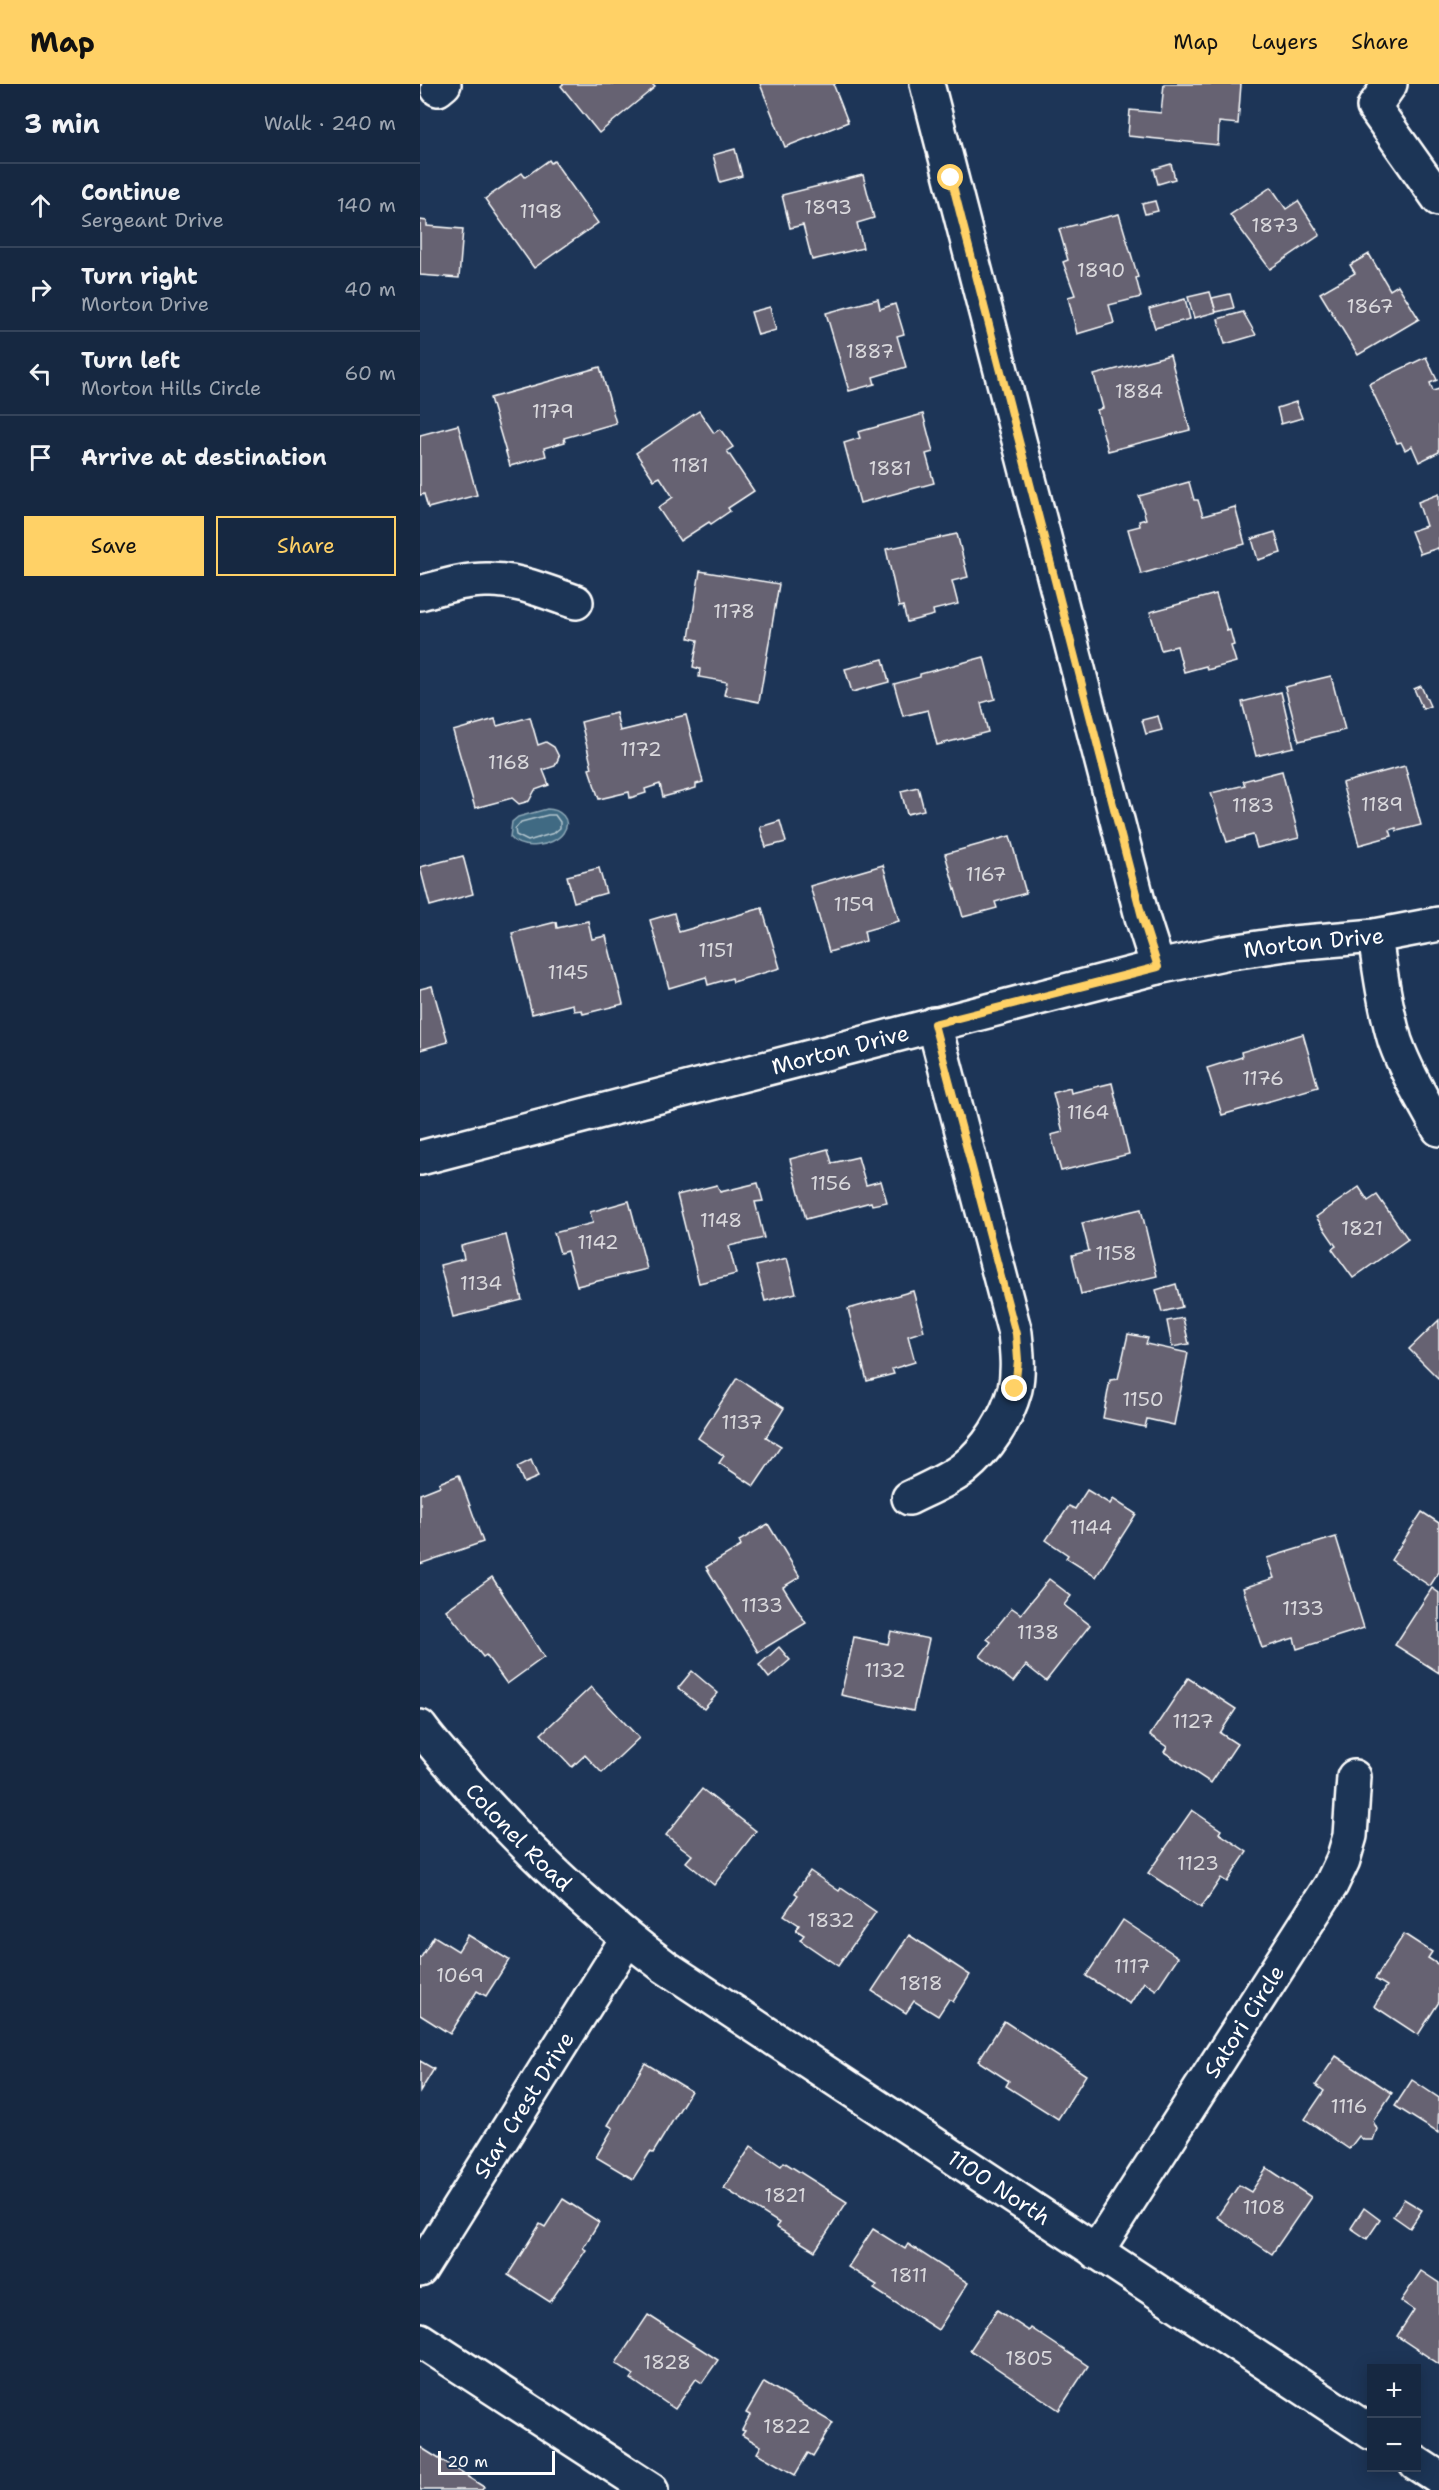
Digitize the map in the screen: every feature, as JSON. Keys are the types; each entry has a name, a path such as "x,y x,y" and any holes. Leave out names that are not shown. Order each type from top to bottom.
{"street":[{"path":"927,84 1136,894 1158,967"},
{"path":"1382,96 1439,199"},
{"path":"420,593 452,584 489,580 526,585 576,602"},
{"name":"Morton Drive","path":"420,1158 1158,967 1224,953 1293,943 1375,936 1439,924"},
{"path":"1375,936 1383,989 1395,1041 1412,1082 1439,1129"},
{"path":"909,1498 961,1471 986,1446 1004,1417 1015,1389 1018,1360 1016,1334 934,1024"},
{"name":"Colonel Road","path":"420,1727 493,1811 559,1878 627,1939"},
{"name":"Satori Circle","path":"1096,2252 1331,1885 1343,1860 1350,1836 1354,1777"},
{"name":"1100 North","path":"627,1939 664,1966 1367,2430"},
{"name":"Star Crest Drive","path":"420,2270 627,1939"},
{"path":"420,2340 651,2490"},
{"path":"1421,2466 1439,2478"}],"water":[{"path":"547,809 560,813 565,819 566,828 558,838 545,844 529,846 510,837 512,822 518,817"}],"building":[{"path":"563,84 652,84 655,87 599,133 561,86"},
{"path":"760,84 835,84 848,122 785,147"},
{"path":"1164,84 1241,84 1238,124 1219,122 1218,145 1128,136 1130,110 1161,113"},
{"path":"735,149 742,176 720,182 713,155"},
{"path":"549,160 551,163 554,161 598,223 534,268 485,199 522,173 525,177"},
{"path":"1171,164 1175,179 1158,184 1154,169"},
{"path":"863,175 874,218 857,223 863,248 812,260 803,225 790,228 782,195"},
{"path":"1271,187 1286,209 1298,201 1320,235 1270,269 1230,215"},
{"path":"1155,201 1158,211 1145,214 1142,204"},
{"path":"1119,214 1138,277 1136,278 1141,297 1109,305 1114,323 1077,334 1068,297 1075,295 1063,262 1068,260 1059,229"},
{"path":"420,220 427,221 427,226 463,229 459,278 420,275"},
{"path":"1369,254 1390,290 1398,285 1419,319 1358,355 1320,293 1355,273 1350,265"},
{"path":"1210,292 1216,312 1194,318 1188,297"},
{"path":"1230,294 1234,308 1216,312 1212,298"},
{"path":"878,299 880,309 895,304 904,334 897,336 906,367 873,377 875,384 849,391 826,313"},
{"path":"1185,299 1190,319 1155,328 1149,309"},
{"path":"770,307 776,330 758,335 751,312"},
{"path":"1243,312 1256,335 1225,344 1218,319"},
{"path":"1170,355 1190,430 1108,451 1097,410 1103,408 1094,375"},
{"path":"1426,357 1437,380 1430,383 1433,391 1439,389 1439,452 1419,462 1412,446 1405,450 1401,442 1397,443 1369,384"},
{"path":"600,367 616,423 564,438 565,442 544,448 546,456 510,466 490,398"},
{"path":"1296,402 1302,418 1281,424 1277,408"},
{"path":"699,411 714,433 720,429 733,447 727,451 754,491 728,508 730,511 711,524 709,522 680,541 658,508 673,497 660,477 654,480 636,453"},
{"path":"923,414 933,452 926,454 934,483 860,503 844,443 860,438 858,432"},
{"path":"458,425 477,495 428,508 424,494 420,495 420,435"},
{"path":"1189,482 1194,500 1198,500 1203,516 1235,507 1245,544 1141,574 1128,529 1140,526 1139,521 1146,519 1139,496"},
{"path":"1439,494 1439,551 1438,548 1420,554 1411,531 1426,526 1418,502"},
{"path":"1275,532 1281,553 1258,560 1252,539"},
{"path":"957,534 968,577 952,581 958,604 933,610 934,615 907,622 903,606 899,607 886,549"},
{"path":"700,571 779,584 759,702 724,695 727,682 699,677 700,669 693,667 698,640 689,638"},
{"path":"1216,594 1227,631 1230,630 1234,645 1231,646 1236,662 1207,670 1206,666 1184,672 1177,646 1161,650 1150,612"},
{"path":"984,657 995,699 981,703 988,732 937,745 928,710 903,716 894,684 920,677 920,674"},
{"path":"883,659 889,682 852,692 845,669"},
{"path":"1331,676 1345,730 1299,741 1285,687"},
{"path":"1421,686 1430,706 1423,709 1414,689"},
{"path":"1281,692 1294,747 1256,756 1242,702"},
{"path":"616,713 620,731 686,715 703,782 696,784 696,788 663,797 660,784 645,789 646,793 630,798 629,792 599,799 589,769 592,768 581,722"},
{"path":"1158,716 1162,730 1146,734 1142,720"},
{"path":"530,717 538,745 546,742 554,747 559,757 555,766 543,770 549,785 535,790 529,801 519,804 512,798 475,808 453,731 495,719 497,726"},
{"path":"1405,766 1421,825 1397,831 1396,828 1390,830 1392,836 1359,845 1342,783"},
{"path":"1282,771 1299,838 1257,848 1253,835 1227,842 1211,793 1245,785 1243,781"},
{"path":"918,787 924,810 907,814 901,791"},
{"path":"780,821 786,842 766,847 760,827"},
{"path":"1010,836 1026,893 995,902 997,908 963,917 945,854"},
{"path":"463,856 473,894 430,906 420,867"},
{"path":"883,865 899,921 864,931 866,941 829,952 810,886"},
{"path":"599,868 606,893 574,902 567,876"},
{"path":"762,908 780,968 733,982 732,978 708,985 706,977 669,988 650,920 674,913 679,932"},
{"path":"588,921 592,939 606,936 623,1004 583,1014 582,1010 574,1011 573,1004 532,1014 512,933 556,922 557,928"},
{"path":"432,986 448,1042 420,1050 420,989"},
{"path":"1303,1034 1318,1087 1222,1115 1207,1068 1242,1057 1241,1052"},
{"path":"1112,1083 1129,1154 1061,1171 1051,1135 1063,1132 1053,1093 1070,1088 1071,1093"},
{"path":"828,1149 832,1163 858,1157 866,1185 881,1181 887,1202 872,1205 871,1202 806,1219 790,1159"},
{"path":"758,1183 763,1201 755,1202 764,1238 729,1246 736,1274 699,1283 677,1195 717,1185 720,1192"},
{"path":"1359,1187 1368,1201 1377,1195 1408,1239 1353,1278 1332,1249 1336,1246 1316,1217"},
{"path":"629,1201 647,1269 577,1286 567,1251 560,1253 554,1233 593,1223 590,1212"},
{"path":"1141,1209 1157,1276 1081,1294 1072,1255 1089,1251 1082,1223"},
{"path":"506,1235 522,1300 453,1317 440,1265 464,1259 461,1246"},
{"path":"787,1258 796,1293 765,1301 756,1266"},
{"path":"1176,1284 1182,1307 1162,1312 1156,1290"},
{"path":"913,1291 924,1331 908,1336 915,1362 892,1369 894,1374 867,1381 848,1309"},
{"path":"1183,1318 1189,1344 1172,1347 1167,1321"},
{"path":"1439,1320 1439,1379 1409,1349"},
{"path":"1128,1334 1148,1338 1146,1344 1188,1353 1174,1425 1147,1419 1145,1427 1103,1418 1110,1380 1118,1379"},
{"path":"737,1378 784,1408 766,1437 781,1446 754,1486 719,1463 724,1456 698,1438"},
{"path":"531,1460 538,1477 524,1483 517,1467"},
{"path":"459,1475 483,1542 420,1564 420,1494"},
{"path":"1087,1490 1110,1504 1113,1499 1136,1514 1096,1577 1066,1558 1068,1555 1046,1540 1069,1506 1075,1509"},
{"path":"1422,1512 1439,1523 1439,1572 1430,1586 1391,1560"},
{"path":"768,1524 800,1577 783,1587 806,1623 758,1652 706,1567 741,1546 739,1541"},
{"path":"1336,1537 1364,1628 1297,1649 1294,1638 1262,1648 1243,1588 1274,1578 1267,1558"},
{"path":"492,1577 544,1657 507,1684 486,1655 483,1657 446,1610"},
{"path":"1049,1579 1071,1596 1064,1605 1090,1625 1046,1681 1026,1665 1013,1682 980,1656 991,1642 987,1639 1012,1608 1021,1614"},
{"path":"1432,1588 1439,1593 1439,1673 1395,1645"},
{"path":"891,1631 929,1639 913,1711 841,1695 854,1637 888,1644"},
{"path":"779,1647 790,1660 769,1678 759,1665"},
{"path":"692,1671 718,1693 704,1709 678,1688"},
{"path":"1188,1678 1236,1709 1220,1733 1237,1744 1211,1783 1164,1752 1167,1747 1150,1735"},
{"path":"591,1687 639,1738 602,1773 585,1755 572,1767 541,1734"},
{"path":"702,1789 756,1831 714,1885 686,1862 692,1855 666,1835"},
{"path":"1192,1810 1221,1830 1219,1833 1247,1852 1227,1882 1221,1878 1201,1908 1148,1873"},
{"path":"810,1871 839,1891 841,1888 876,1912 838,1966 800,1940 804,1935 796,1930 799,1925 784,1915 798,1895 795,1893"},
{"path":"1123,1920 1178,1957 1156,1990 1144,1982 1130,2004 1086,1976"},
{"path":"1404,1934 1432,1952 1428,1958 1439,1965 1439,2002 1418,2035 1374,2006 1387,1986 1375,1979"},
{"path":"468,1935 509,1960 486,1996 477,1991 450,2034 420,2015 420,1959 434,1936 458,1951"},
{"path":"909,1935 970,1975 953,2002 949,1999 938,2016 914,2001 906,2013 872,1991"},
{"path":"1004,2021 1086,2075 1058,2119 1006,2086 1009,2081 978,2061"},
{"path":"1336,2056 1392,2093 1373,2121 1377,2129 1373,2140 1364,2140 1359,2136 1349,2149 1305,2119 1324,2091 1316,2085"},
{"path":"420,2061 434,2069 420,2092"},
{"path":"645,2063 691,2091 653,2153 650,2152 633,2179 596,2157 613,2128 608,2125"},
{"path":"1412,2080 1439,2098 1438,2133 1395,2106"},
{"path":"751,2146 781,2166 784,2162 847,2202 815,2251 776,2227 779,2223 724,2188"},
{"path":"1267,2168 1311,2197 1272,2254 1217,2217 1239,2185 1251,2192"},
{"path":"563,2199 599,2222 583,2248 586,2250 550,2302 508,2275 540,2224 545,2227"},
{"path":"1404,2199 1422,2210 1410,2228 1393,2216"},
{"path":"1364,2208 1380,2220 1367,2239 1351,2228"},
{"path":"873,2229 905,2249 908,2244 968,2283 938,2330 874,2289 877,2285 848,2267"},
{"path":"1421,2271 1439,2283 1439,2364 1397,2336 1414,2310 1401,2301"},
{"path":"997,2310 1029,2331 1031,2328 1088,2366 1059,2410 970,2350"},
{"path":"648,2315 718,2360 702,2383 696,2379 675,2409 631,2379 634,2375 616,2363"},
{"path":"764,2382 833,2423 813,2456 808,2453 795,2475 757,2453 761,2446 742,2435 745,2431 742,2430 750,2415 746,2413"},
{"path":"420,2447 484,2487 482,2490 420,2490"}],"route":[{"path":"951,178 1142,917 1158,967 934,1024 1016,1334 1018,1360 1015,1389"}]}
